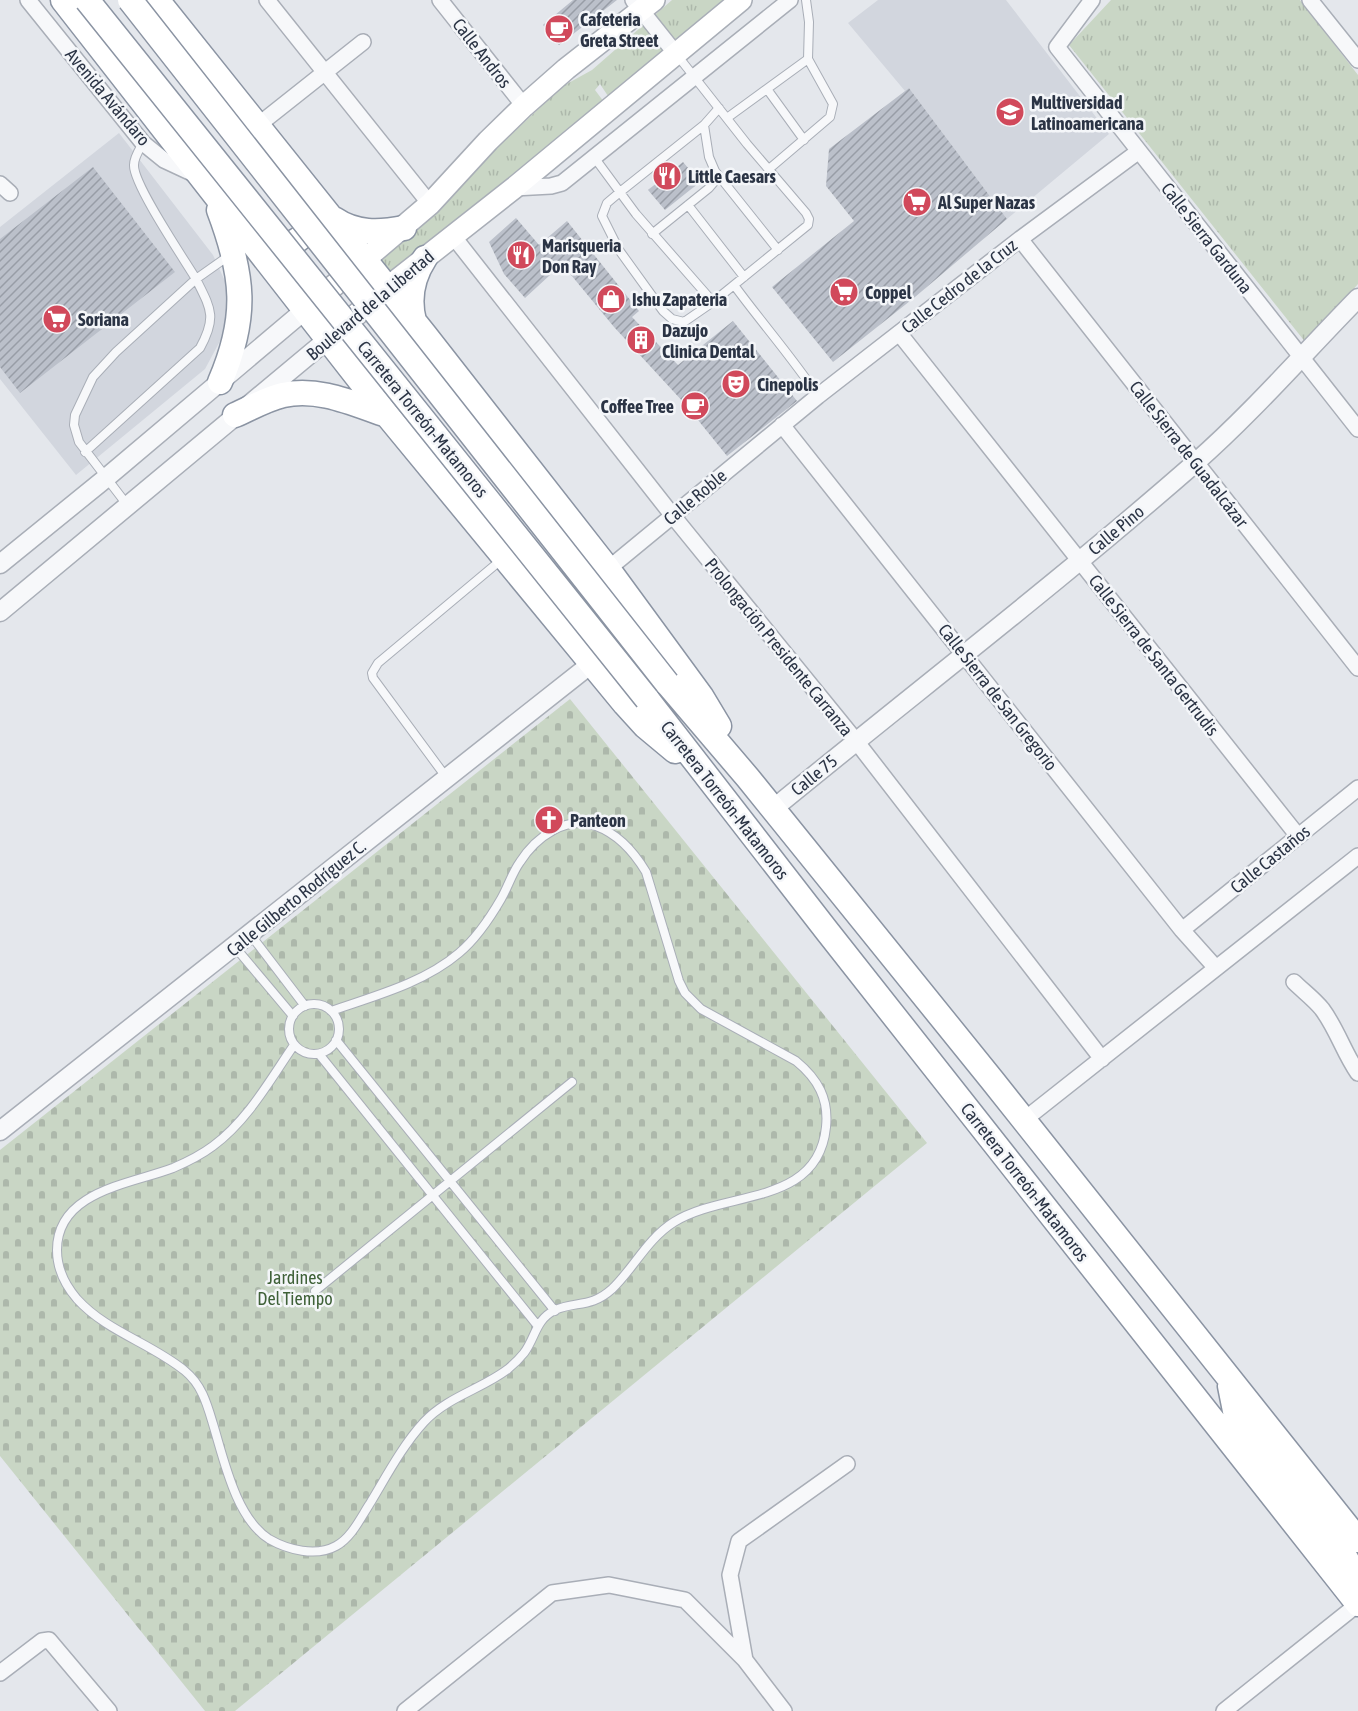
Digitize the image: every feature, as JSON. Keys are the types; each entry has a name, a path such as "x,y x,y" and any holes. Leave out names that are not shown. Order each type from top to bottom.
{"highway":[{"path":"63,0 206,183 245,249 305,310 591,664 645,726 705,773"},
{"name":"Carretera Torreón-Matamoros","path":"87,0 647,699 827,931 1358,1603"},
{"path":"130,0 667,683 748,778 1024,1120 1358,1540"},
{"path":"157,0 420,328 608,569 701,696 748,778"},
{"path":"245,249 269,249 297,241 327,211"},
{"path":"327,211 345,225 366,231 380,232 404,228"},
{"path":"220,382 237,332 240,305 239,278 245,249"},
{"path":"420,328 411,293 416,275 425,258"},
{"path":"382,408 380,376 389,359 420,328"},
{"path":"235,415 273,398 305,392 382,408"},
{"path":"1228,1377 1235,1411 1255,1443 1345,1557 1358,1580"}],"main road":[{"name":"Boulevard de la Libertad","path":"328,339 387,288 514,188 741,0"},
{"name":"Boulevard de la Libertad","path":"305,310 404,228 524,106 643,4"}],"street":[{"name":"Avenida Avándaro","path":"28,0 143,143 164,160 206,183"},
{"path":"267,0 430,204"},
{"name":"Calle Andros","path":"440,0 524,106"},
{"path":"514,188 551,186 562,183 790,0"},
{"name":"Calle Sierra Garduna","path":"1092,0 1057,47 1358,429"},
{"path":"1310,0 1358,60"},
{"path":"643,4 676,54"},
{"path":"257,126 363,42"},
{"name":"Calle Cedro de la Cruz","path":"782,425 1020,239 1138,151"},
{"name":"Prolongación Presidente Carranza","path":"453,236 673,516 855,741 1102,1059"},
{"name":"Calle Sierra de Guadalcázar","path":"1020,239 1358,668"},
{"name":"Calle Pino","path":"855,741 1079,561 1196,462 1358,298"},
{"name":"Boulevard de la Libertad","path":"0,564 305,310"},
{"name":"Calle Sierra de Santa Gertrudis","path":"899,333 1298,836"},
{"name":"Boulevard de la Libertad","path":"0,612 328,339"},
{"name":"Calle Roble","path":"608,569 782,425"},
{"name":"Calle Sierra de San Gregorio","path":"782,425 1182,930 1216,968"},
{"name":"Calle Gilberto Rodríguez C.","path":"0,1131 591,664"},
{"name":"Calle 75","path":"773,809 855,741"},
{"name":"Calle Castaños","path":"1182,930 1358,788"},
{"path":"1024,1120 1358,856"},
{"path":"1294,982 1321,1008 1347,1057 1358,1072"},
{"path":"745,1659 729,1575 738,1542 847,1464"},
{"path":"405,1711 552,1593 609,1585 685,1600 745,1659 784,1711"},
{"path":"1224,1711 1358,1603"},
{"path":"0,1674 42,1641 49,1640 109,1711"}],"lane":[{"path":"769,169 830,117 833,109 833,104 808,59 809,22 806,0"},
{"path":"676,54 809,219 808,225 778,250 684,322 672,319 663,311 619,250 602,216 607,203 704,125 719,108"},
{"path":"727,118 808,59"},
{"path":"767,89 804,140"},
{"path":"704,125 709,157 715,171 778,250"},
{"path":"85,452 200,348 212,320 209,305 196,279 143,192 136,175 134,166 143,143"},
{"path":"594,158 652,234 713,302"},
{"path":"652,234 709,188 715,181 715,171"},
{"path":"688,205 744,277"},
{"path":"128,506 85,452 75,433 75,415 93,376 116,351 196,279 245,249"},
{"path":"734,285 818,396"},
{"path":"447,778 373,678 372,673 378,663 504,557"},
{"path":"294,1045 249,1110 224,1137 198,1156 171,1169 102,1191 82,1203 61,1228 57,1244 57,1261 62,1276 74,1295 88,1310 113,1328 182,1368 200,1387 241,1508 254,1526 269,1539 305,1551 321,1551 337,1546 351,1533 411,1438 426,1419 457,1397 507,1370 526,1350 537,1325 555,1311 596,1300 613,1288 660,1232 676,1220 691,1213 784,1186 802,1175 818,1156 825,1138 827,1116 824,1096 808,1071 796,1061 702,1009 685,993 679,981 646,872 637,857 614,835 588,823 578,822 558,827 530,848 519,863 502,898 474,939 458,954 437,968 405,984 331,1011 314,1005 305,1006 293,1016 289,1027 294,1045 305,1053 319,1054 326,1051 336,1040 338,1025 331,1011"},
{"path":"250,934 305,1006"},
{"path":"235,946 293,1016"},
{"path":"336,1040 555,1311"},
{"path":"319,1054 537,1325"},
{"path":"315,1292 572,1082"}],"shaded area":[{"name":"Multiversidad Latinoamericana","path":"878,0 1006,0 1109,134 1007,219 909,88 905,91 848,23"},
{"path":"119,133 213,255 230,292 229,313 220,341 205,369 76,475 0,379 0,227"}],"green space":[{"path":"672,0 725,0 608,96 600,84 595,90 607,106 389,279 373,264 563,86 592,70"},
{"path":"1111,0 1300,0 1358,75 1358,284 1306,343 1069,45"},
{"name":"Jardines Del Tiempo","path":"570,699 927,1143 235,1711 205,1711 0,1456 0,1150"}],"building":[{"path":"573,0 617,0 559,45 543,25"},
{"name":"Al Super Nazas","path":"909,88 1007,219 915,297 833,362 772,287 854,221 826,186 829,149"},
{"path":"683,162 700,182 665,210 648,190"},
{"name":"Soriana","path":"93,167 175,272 20,393 0,367 0,239"},
{"path":"516,218 539,245 567,221 639,311 632,317 678,365 733,321 797,401 727,456 685,404 614,327 562,264 525,298 504,274 489,242"}],"place":[{"name":"Cafeteria Greta Street","path":"559,29"},
{"name":"Multiversidad Latinoamericana","path":"1010,112"},
{"name":"Little Caesars","path":"667,176"},
{"name":"Al Super Nazas","path":"917,202"},
{"name":"Marisqueria Don Ray","path":"521,255"},
{"name":"Coppel","path":"844,292"},
{"name":"Ishu Zapateria","path":"611,299"},
{"name":"Soriana","path":"57,319"},
{"name":"Dazujo Clinica Dental","path":"641,340"},
{"name":"Cinepolis","path":"736,384"},
{"name":"Coffee Tree","path":"695,406"},
{"name":"Panteon","path":"549,820"}]}
